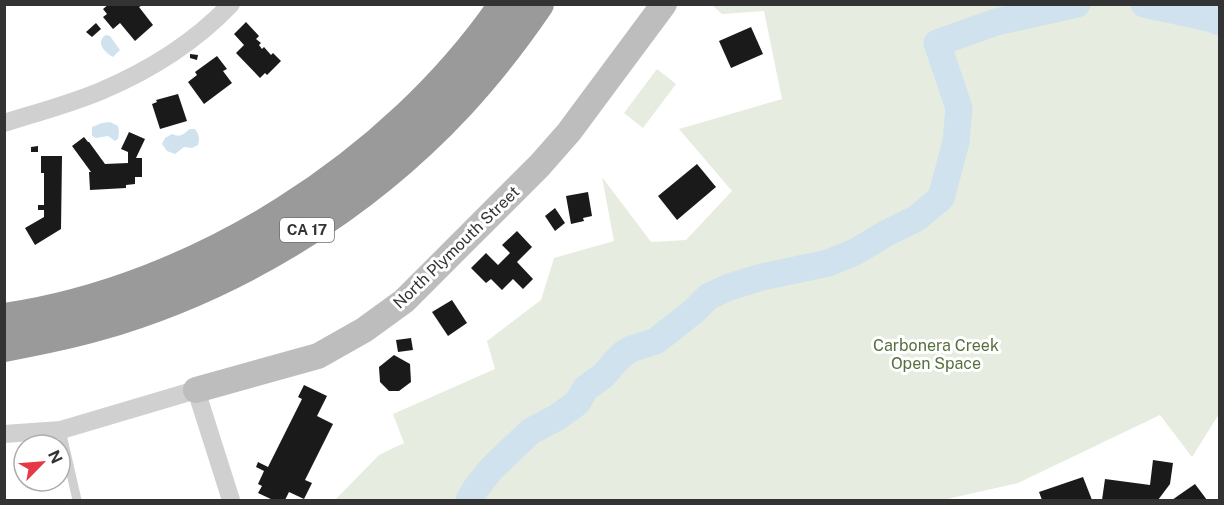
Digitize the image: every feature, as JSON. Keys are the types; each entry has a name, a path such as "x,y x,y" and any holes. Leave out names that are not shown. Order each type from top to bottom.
{"highway":[{"name":"CA 17","path":"5,325 146,281 223,247 287,210 356,162 388,136 475,45 505,4"},
{"name":"CA 17","path":"5,325 67,334 98,326 220,279 308,230 386,172 436,127 488,70 538,4"}],"street":[{"path":"4,123 92,95 134,75 176,51 231,4"},
{"name":"North Plymouth Street","path":"4,434 61,430 318,356 364,330 404,301 540,165 569,132 664,4"},
{"path":"196,390 231,501"}],"lane":[{"path":"61,430 77,501"}],"green space":[{"name":"Carbonera Creek Open Space","path":"712,5 1219,5 1219,414 1192,457 1160,415 1018,483 943,500 335,500 379,455 404,443 393,414 495,369 487,341 541,300 554,258 614,241 602,177 651,242 686,240 732,191 679,129 782,99 764,11 722,14"},
{"path":"657,69 676,84 643,128 624,113"}],"water":[{"path":"106,35 110,36 120,50 113,57 104,50 101,44"},
{"path":"110,122 118,126 118,139 115,141 108,136 96,138 92,136 92,127"},
{"path":"190,129 195,129 197,133 198,145 192,148 184,147 175,154 167,151 162,144 165,138 172,134 182,135"}],"building":[{"path":"109,4 140,4 139,7 153,25 135,41 120,23 113,29 103,17 107,14 103,9"},
{"path":"246,22 259,36 256,39 261,43 259,45 262,49 264,47 281,61 267,75 265,73 260,78 236,53 244,45 234,34"},
{"path":"96,23 101,29 92,37 86,32"},
{"path":"751,27 763,54 731,68 719,41"},
{"path":"190,54 198,55 197,60 190,58"},
{"path":"217,56 227,69 223,71 232,83 204,104 188,82 197,75 195,72"},
{"path":"178,94 187,121 160,129 152,104 157,102 156,100"},
{"path":"129,132 145,139 136,158 142,158 142,177 135,177 135,184 126,185 126,188 90,190 89,172 91,172 72,146 84,137 105,164 128,163 128,152 121,149"},
{"path":"38,146 38,152 31,152 31,147"},
{"path":"41,156 62,156 61,229 35,245 25,228 44,217 44,210 38,210 38,205 44,205 44,173 41,173"},
{"path":"697,164 716,187 677,220 658,196"},
{"path":"588,192 592,216 583,218 584,221 571,224 566,196"},
{"path":"555,208 565,223 555,231 545,216"},
{"path":"517,231 532,247 517,262 533,279 523,289 513,279 502,290 491,279 486,283 471,268 486,253 498,265 510,253 502,245"},
{"path":"452,300 467,323 448,336 432,312"},
{"path":"411,338 413,350 398,352 396,340"},
{"path":"394,355 410,364 411,382 399,391 389,391 380,382 379,367"},
{"path":"304,385 327,396 317,416 333,424 305,480 312,483 304,499 289,492 285,500 273,500 258,493 262,486 258,484 264,471 256,467 258,462 268,467 302,399 298,397"},
{"path":"1153,460 1173,463 1170,484 1158,500 1102,500 1105,479 1150,485"},
{"path":"1083,477 1092,500 1042,500 1039,492"},
{"path":"1195,484 1207,500 1172,500 1182,493"}],"waterway":[{"path":"469,500 492,468 531,431 556,418 577,403 586,388 604,375 623,354 656,341 708,297 729,287 762,277 828,263 855,252 917,218 941,198 956,142 959,108 937,43 996,22 1077,4"},
{"path":"1144,4 1220,22"}]}
